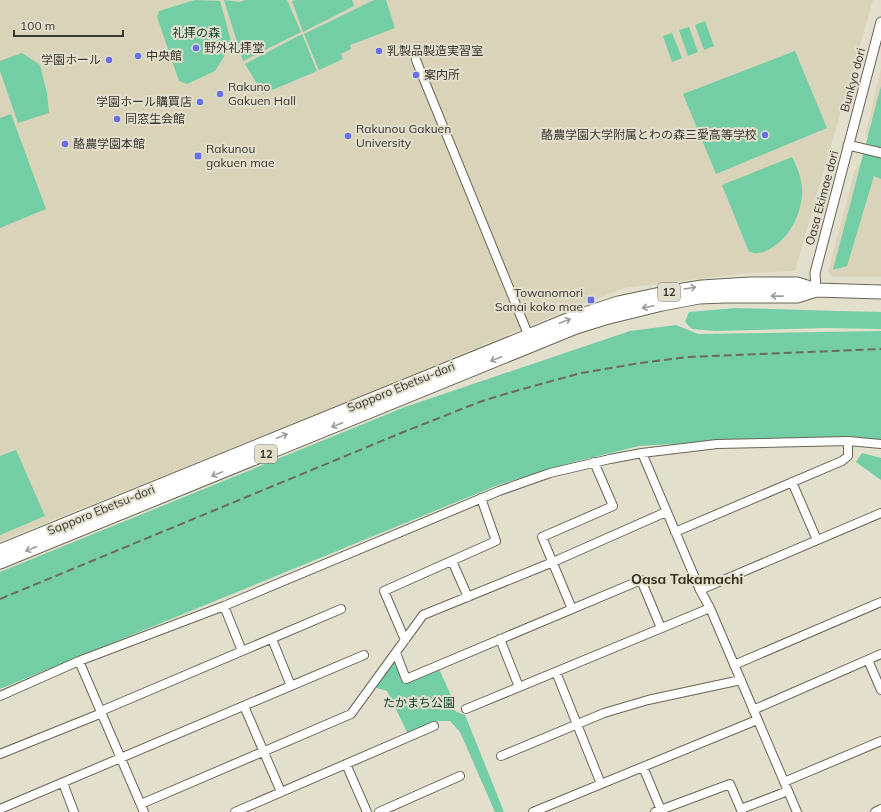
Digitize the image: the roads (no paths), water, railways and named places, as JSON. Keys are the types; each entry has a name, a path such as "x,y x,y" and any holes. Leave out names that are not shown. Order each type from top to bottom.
{"highway":[{"name":"Sapporo Ebetsu-dori","path":"0,551 530,340 605,318 662,304 699,297 797,296 816,290 881,292"},
{"name":"Sapporo Ebetsu-dori","path":"0,562 530,340"}],"street":[{"name":"Bunkyo dori","path":"848,145 881,22"},
{"path":"416,60 530,340"},
{"name":"Oasa Ekimae dori","path":"816,290 815,273 848,145 881,153"},
{"path":"0,696 79,662 224,606 481,498 550,473 594,462 642,453 717,444 848,441 881,444"},
{"path":"675,532 847,458 848,441"},
{"path":"642,453 700,590 710,608 741,680 796,812"},
{"path":"572,609 542,537 613,506 594,462"},
{"path":"792,482 817,540"},
{"path":"405,640 384,591 496,541 481,498"},
{"path":"79,662 142,808 264,751 351,714 423,615 553,562 666,512"},
{"path":"700,590 881,513"},
{"path":"452,561 468,597"},
{"path":"396,653 406,678 641,580 661,628"},
{"path":"734,665 881,602"},
{"path":"224,606 242,651"},
{"path":"466,709 710,608"},
{"path":"0,754 341,609"},
{"path":"272,638 291,686"},
{"path":"500,639 519,688"},
{"path":"753,710 881,654"},
{"path":"0,809 364,655"},
{"path":"868,660 881,690"},
{"path":"556,672 601,784"},
{"path":"501,756 604,713 648,700 741,680"},
{"path":"244,706 281,792"},
{"path":"533,812 757,720"},
{"path":"235,812 434,726"},
{"path":"784,782 881,741"},
{"path":"346,764 367,812"},
{"path":"643,766 658,811 730,784 741,810 788,791"},
{"path":"379,812 460,776"},
{"path":"63,783 74,812"},
{"path":"875,812 881,809"}],"railway":[{"path":"0,599 401,433 482,401 519,390 581,373 688,357 881,349"}],"place":[{"name":"野外礼拝堂","path":"196,48"},
{"name":"乳製品製造実習室","path":"379,51"},
{"name":"中央館","path":"138,56"},
{"name":"学園ホール","path":"109,60"},
{"name":"案内所","path":"416,75"},
{"name":"Rakuno Gakuen Hall","path":"220,94"},
{"name":"学園ホール購買店","path":"200,102"},
{"name":"同窓生会館","path":"117,119"},
{"name":"酪農学園大学附属とわの森三愛高等学校","path":"765,135"},
{"name":"Rakunou Gakuen University","path":"348,136"},
{"name":"酪農学園本館","path":"65,144"},
{"name":"Rakunou gakuen mae","path":"198,156"},
{"name":"Towanomori Sanai koko mae","path":"591,300"}],"district":[{"name":"Oasa Takamachi","path":"687,579"}],"park label":[{"name":"礼拝の森","path":"196,33"},
{"name":"たかまち公園","path":"419,703"}]}
